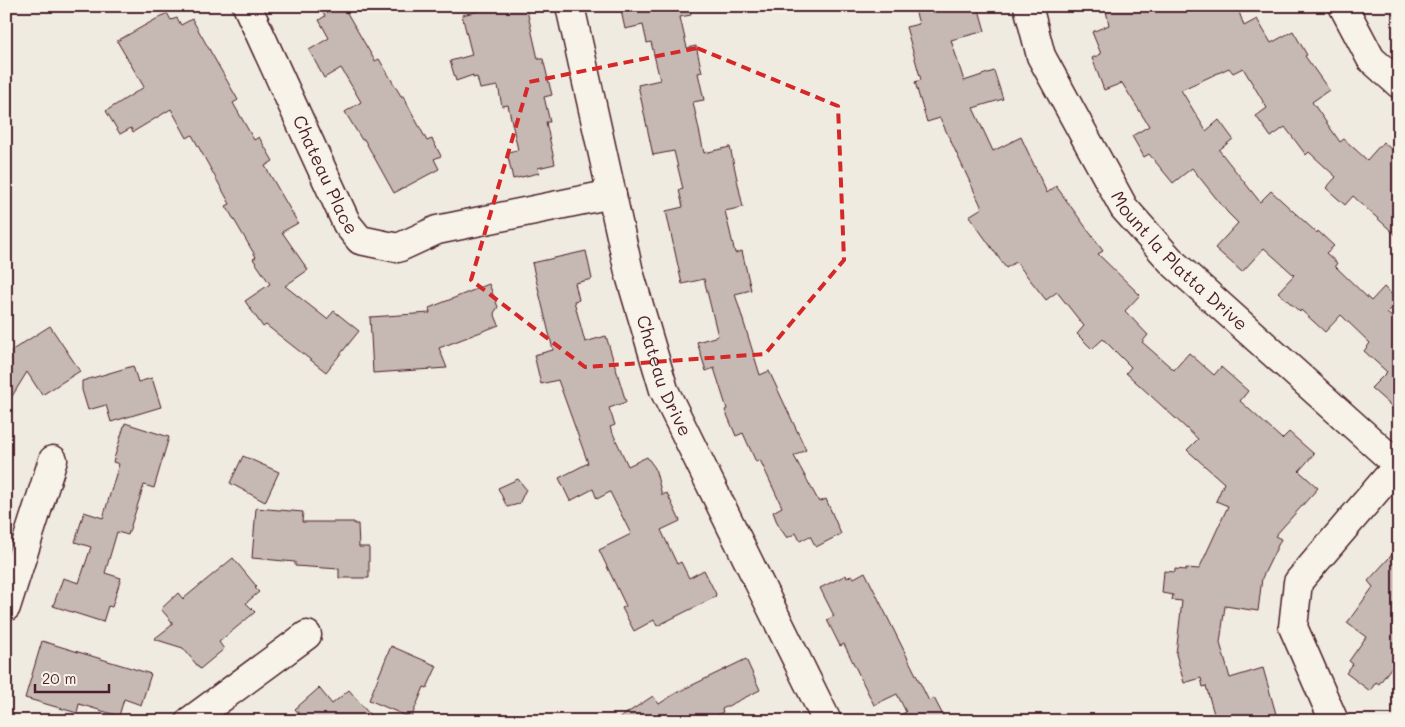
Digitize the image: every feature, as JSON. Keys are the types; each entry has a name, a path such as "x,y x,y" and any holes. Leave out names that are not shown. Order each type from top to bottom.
{"street":[{"name":"Chateau Place","path":"247,6 347,224 360,240 398,248 437,230 612,194"},
{"name":"Chateau Drive","path":"570,6 629,272 664,390 826,720"},
{"name":"Mount la Platta Drive","path":"1028,6 1041,56 1124,208 1173,263 1398,466"},
{"path":"1343,6 1371,59 1399,84"},
{"path":"6,606 53,460"},
{"path":"1334,721 1293,628 1298,582 1398,466"},
{"path":"190,721 307,635"}],"highlighted area":[{"path":"697,48 838,106 844,260 765,354 585,367 471,280 529,82"}],"building":[{"path":"319,6 343,6 375,61 379,59 401,96 403,96 427,141 432,139 441,156 434,159 439,169 394,193 364,139 362,140 345,112 361,102 341,68 324,78 309,50 329,38 319,20 325,16"},
{"path":"486,6 526,6 538,59 543,59 552,95 544,97 550,122 546,122 555,164 538,168 539,173 513,179 507,152 518,150 508,105 502,106 498,86 480,89 477,77 473,78 473,75 456,81 450,61 472,55 462,15 487,9"},
{"path":"620,6 690,6 691,15 680,17 687,48 696,46 702,72 698,73 704,100 693,102 704,153 730,147 743,207 725,211 735,253 742,251 751,290 735,294 760,375 769,371 806,450 794,456 819,502 826,499 841,534 816,547 810,536 800,541 796,533 787,538 778,525 773,512 782,507 760,460 756,462 743,433 736,436 725,410 727,409 714,368 706,371 697,342 718,336 704,279 682,284 666,211 683,207 679,190 683,189 674,151 653,155 638,85 660,80 651,42 647,43 643,25 625,29"},
{"path":"914,6 978,6 985,31 951,40 964,81 994,71 1003,99 973,108 993,151 1021,137 1047,193 1056,186 1103,251 1098,254 1140,295 1125,311 1148,335 1142,342 1174,370 1189,353 1214,375 1221,367 1248,391 1240,401 1282,439 1289,432 1314,454 1299,471 1318,488 1275,536 1281,539 1262,578 1258,611 1225,606 1220,643 1230,678 1263,668 1278,721 1216,721 1206,686 1203,687 1201,678 1184,683 1176,654 1182,601 1172,600 1173,595 1162,593 1164,571 1175,572 1175,569 1186,570 1186,568 1199,569 1228,506 1216,501 1224,483 1187,450 1198,439 1126,373 1131,367 1103,339 1092,349 1077,334 1084,326 1057,292 1046,300 1016,262 1006,268 969,216 982,208 940,118 927,122 915,82 921,80 906,27 919,24"},
{"path":"1105,6 1237,6 1244,26 1257,19 1271,43 1293,31 1307,55 1305,56 1329,90 1312,102 1340,142 1344,139 1367,160 1383,142 1399,156 1399,238 1353,196 1345,205 1326,188 1336,177 1309,152 1306,155 1285,127 1271,137 1256,116 1267,108 1243,68 1233,73 1229,68 1181,90 1206,131 1219,120 1233,139 1219,150 1260,202 1271,191 1317,233 1318,231 1334,246 1326,253 1337,263 1335,266 1371,301 1384,287 1399,301 1387,313 1399,323 1399,413 1371,388 1387,372 1364,351 1370,343 1341,315 1325,332 1301,310 1300,312 1278,292 1294,275 1264,248 1242,272 1215,248 1238,223 1192,168 1173,183 1149,154 1144,157 1132,136 1149,126 1122,83 1104,90 1092,58 1101,54 1092,32 1109,25"},
{"path":"167,13 171,20 177,18 181,25 192,19 238,100 233,103 254,140 259,137 273,161 265,166 298,223 282,232 308,270 285,286 327,319 334,311 359,331 326,372 266,325 263,327 245,301 270,284 253,259 256,257 226,206 230,204 192,135 187,138 171,109 133,132 131,128 120,134 106,111 144,87 117,41"},
{"path":"586,251 592,279 575,283 579,300 574,301 585,342 606,336 626,402 609,408 615,425 610,427 628,466 647,457 655,468 662,495 667,493 680,521 661,530 677,564 681,562 689,578 704,570 716,594 715,597 657,626 654,620 634,631 622,608 626,606 599,550 631,534 610,492 597,499 593,489 570,501 559,478 588,463 558,380 541,384 534,355 553,350 532,263"},
{"path":"489,284 498,307 494,313 499,325 439,348 447,368 373,373 370,317 430,313 429,308"},
{"path":"50,326 80,371 42,395 27,372 6,406 6,354"},
{"path":"133,366 138,382 152,378 161,407 111,422 106,405 88,410 82,390 82,381"},
{"path":"125,423 169,437 154,488 144,485 128,535 117,532 105,573 121,578 112,607 108,606 103,622 53,606 63,578 79,583 91,547 75,542 84,512 103,518 119,464 113,462"},
{"path":"243,456 279,472 265,502 230,483"},
{"path":"518,479 526,489 519,504 507,507 498,488"},
{"path":"256,508 303,512 302,522 354,522 354,524 358,524 359,547 369,547 369,578 339,578 339,569 295,566 295,562 252,558"},
{"path":"1399,547 1399,657 1379,684 1376,682 1370,691 1346,673 1353,664 1349,661 1366,637 1347,623 1373,587 1368,581"},
{"path":"233,558 257,587 255,588 259,592 246,603 255,612 219,642 224,649 200,669 183,648 154,639 172,625 172,622 161,609 178,593 183,599"},
{"path":"865,572 929,701 934,698 946,721 890,721 906,712 897,694 874,705 844,644 840,646 827,620 834,616 820,588 846,575 847,578 852,575 854,578"},
{"path":"42,641 151,674 141,705 124,699 119,716 79,704 77,713 25,698"},
{"path":"391,646 437,666 427,688 424,687 411,718 369,700"},
{"path":"746,659 760,690 722,709 723,712 705,721 615,721 653,696 659,704 676,693"},
{"path":"319,688 332,704 349,690 375,721 305,721 295,709"}]}
